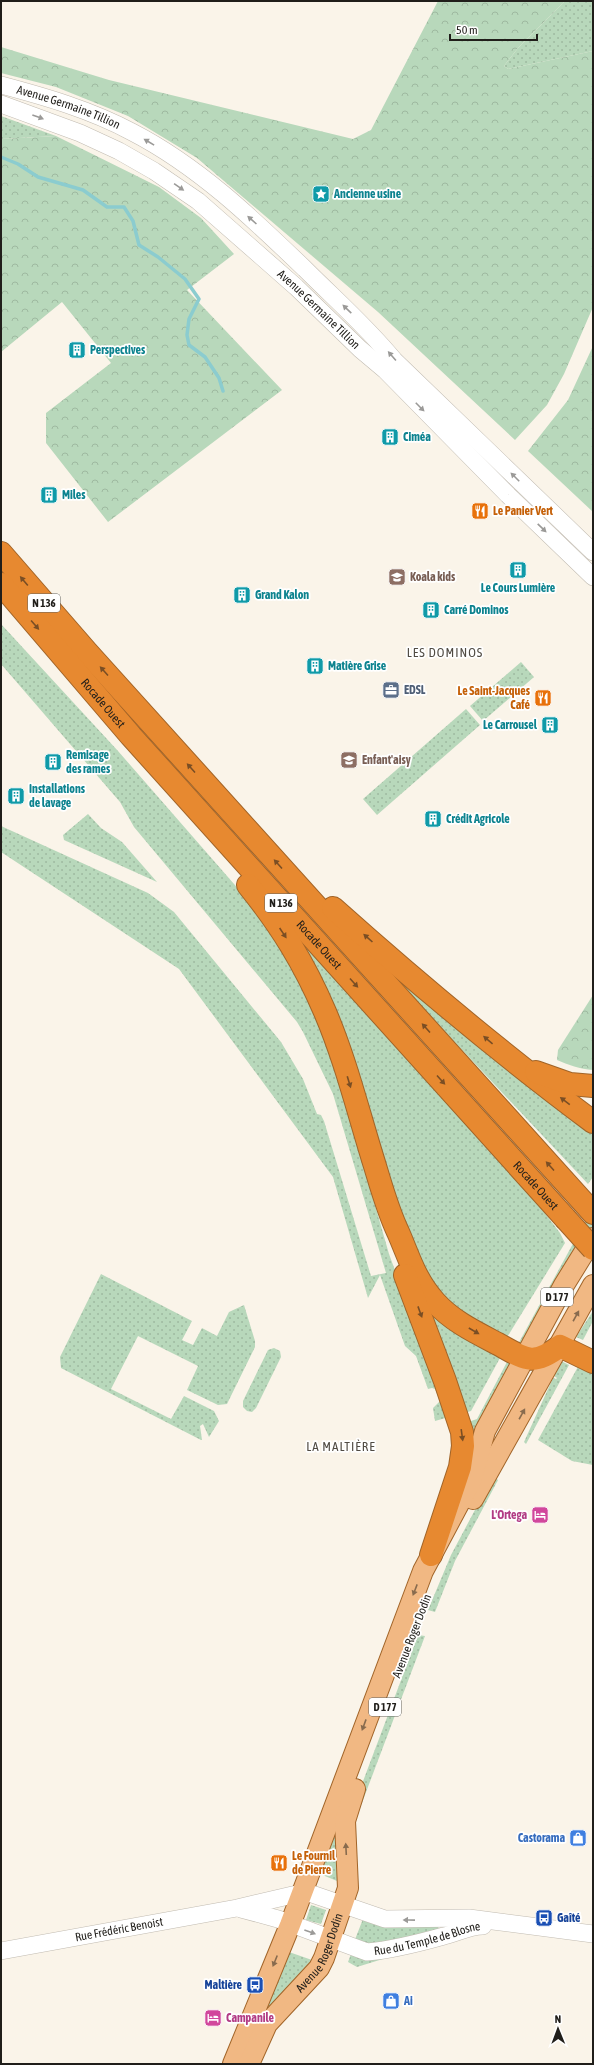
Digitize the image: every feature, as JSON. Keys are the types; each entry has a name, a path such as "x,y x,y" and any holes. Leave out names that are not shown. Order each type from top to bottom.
{"highway":[{"name":"Rocade Ouest","path":"1,553 87,652 593,1213"},
{"name":"Rocade Ouest","path":"1,584 131,736 593,1248"},
{"path":"131,736 249,887 298,955 326,1014 337,1045 392,1222 410,1264 434,1301 460,1324 530,1359 548,1355 554,1342 593,1362"},
{"path":"304,893 333,908 393,961 518,1065 593,1122"},
{"path":"518,1065 570,1084 593,1086"},
{"path":"392,1222 391,1235 445,1381 462,1432 463,1446 460,1467 431,1555"}],"main road":[{"name":"D 177","path":"530,1359 564,1285 593,1238"},
{"path":"554,1342 593,1248"},
{"name":"D 177","path":"554,1342 593,1285"},
{"name":"Avenue Roger Dodin","path":"249,2064 267,2024 319,1968 344,1905 348,1888 345,1821 348,1808 417,1624 453,1532 506,1442 554,1342"},
{"path":"506,1442 504,1416 530,1359"},
{"name":"Avenue Roger Dodin","path":"233,2064 290,1925 401,1628 431,1555 471,1481 485,1431 530,1359"}],"street":[{"name":"Avenue Germaine Tillion","path":"1,85 69,104 116,124 186,165 212,184 278,243 355,318 394,360 593,552"},
{"name":"Avenue Germaine Tillion","path":"1,104 80,134 119,151 154,171 198,201 296,287 360,349 385,370 508,495 593,577"},
{"name":"Rue du Temple de Blosne","path":"301,1893 312,1894 386,1919 434,1920 469,1918 593,1934"},
{"name":"Rue Frédéric Benoist","path":"1,1951 237,1908 301,1893"},
{"name":"Rue Frédéric Benoist","path":"237,1908 259,1913 290,1925"},
{"path":"446,1936 448,1918"},
{"name":"Rue du Temple de Blosne","path":"290,1925 367,1952 379,1951 446,1936 470,1927 480,1926 593,1938"}],"green space":[{"path":"438,1 565,1 518,48 504,66 508,69 593,51 593,307 564,374 547,405 515,440 378,312 197,158 128,116 56,87 1,73 1,47 109,80 353,139 371,130"},
{"path":"565,1 593,1 593,51 508,69 504,66 518,48"},
{"path":"1,116 56,136 1,139"},
{"path":"56,136 159,187 201,218 234,254 187,290 282,390 108,522 46,443 46,413 111,363 62,302 1,352 1,139"},
{"path":"593,346 593,512 528,451 568,400"},
{"path":"1,624 118,751 241,892 266,924 307,989 341,1086 389,1254 449,1417 435,1421 433,1408 440,1401 435,1389 428,1389 416,1356 405,1346 380,1275 368,1298 333,1177 179,969 1,852 1,826 148,893 174,912 281,1042 303,1079 317,1114 321,1115 324,1121 371,1276 386,1273 333,1094 303,1032 297,1022 134,827 120,802 1,664"},
{"path":"521,662 534,677 483,721 470,706"},
{"path":"466,709 480,725 377,815 363,799"},
{"path":"88,814 101,828 122,842 157,882 64,840 63,835"},
{"path":"299,938 538,1204 560,1233 565,1243 506,1339 456,1315 424,1276"},
{"path":"393,968 593,1131 593,1177 588,1184 389,972"},
{"path":"593,995 593,1070 565,1064 557,1060 558,1050"},
{"path":"593,1207 593,1225 527,1346 517,1346"},
{"path":"101,1274 192,1321 182,1340 193,1345 202,1328 217,1336 229,1312 244,1305 255,1341 255,1347 227,1404 218,1405 187,1390 198,1366 138,1336 111,1389 171,1419 184,1396 214,1411 219,1421 209,1437 203,1424 200,1426 201,1440 61,1368 60,1357"},
{"path":"425,1304 500,1358 471,1411 461,1414"},
{"path":"593,1311 593,1321 583,1340 576,1337"},
{"path":"274,1348 280,1351 281,1357 256,1408 252,1412 247,1411 243,1407 243,1401 268,1350"},
{"path":"508,1360 510,1363 463,1472 465,1423 477,1419"},
{"path":"561,1361 569,1365 526,1444 524,1442 553,1378 557,1378 554,1376"},
{"path":"580,1363 593,1370 593,1465 572,1461 538,1440"},
{"path":"493,1476 498,1480 455,1561 435,1612 428,1610 451,1555"},
{"path":"418,1635 425,1636 357,1816 356,1800"},
{"path":"340,1805 342,1883 315,1872"},
{"path":"311,1905 326,1910 321,1924 306,1920"},
{"path":"363,1919 438,1925 439,1932 378,1947 354,1942"},
{"path":"415,1949 357,1967 348,1962 351,1954"},
{"path":"289,1952 312,1960 312,1962 255,2025"}],"waterway":[{"path":"1,157 18,164 38,177 83,190 107,207 124,207 133,221 139,245 158,257 185,279 199,299 189,319 187,335 189,345 205,357 219,378 223,391"}],"place":[{"name":"Ancienne usine","path":"321,194"},
{"name":"Perspectives","path":"77,350"},
{"name":"Ciméa","path":"390,437"},
{"name":"Miles","path":"49,495"},
{"name":"Le Panier Vert","path":"480,511"},
{"name":"Le Cours Lumière","path":"518,570"},
{"name":"Koala kids","path":"397,577"},
{"name":"Grand Kalon","path":"242,595"},
{"name":"Carré Dominos","path":"431,610"},
{"name":"Matière Grise","path":"315,666"},
{"name":"EDSL","path":"391,690"},
{"name":"Le Saint-Jacques Café","path":"543,698"},
{"name":"Le Carrousel","path":"550,725"},
{"name":"Enfant'aisy","path":"349,760"},
{"name":"Remisage des rames","path":"53,762"},
{"name":"Installations de lavage","path":"16,796"},
{"name":"Crédit Agricole","path":"433,819"},
{"name":"L'Ortega","path":"540,1515"},
{"name":"Castorama","path":"578,1838"},
{"name":"Le Fournil de Pierre","path":"279,1863"},
{"name":"Gaîté","path":"544,1918"},
{"name":"Maltière","path":"255,1985"},
{"name":"Ai","path":"391,2001"},
{"name":"Campanile","path":"213,2018"}],"district":[{"name":"LES DOMINOS","path":"445,652"},
{"name":"LA MALTIÈRE","path":"341,1446"}]}
